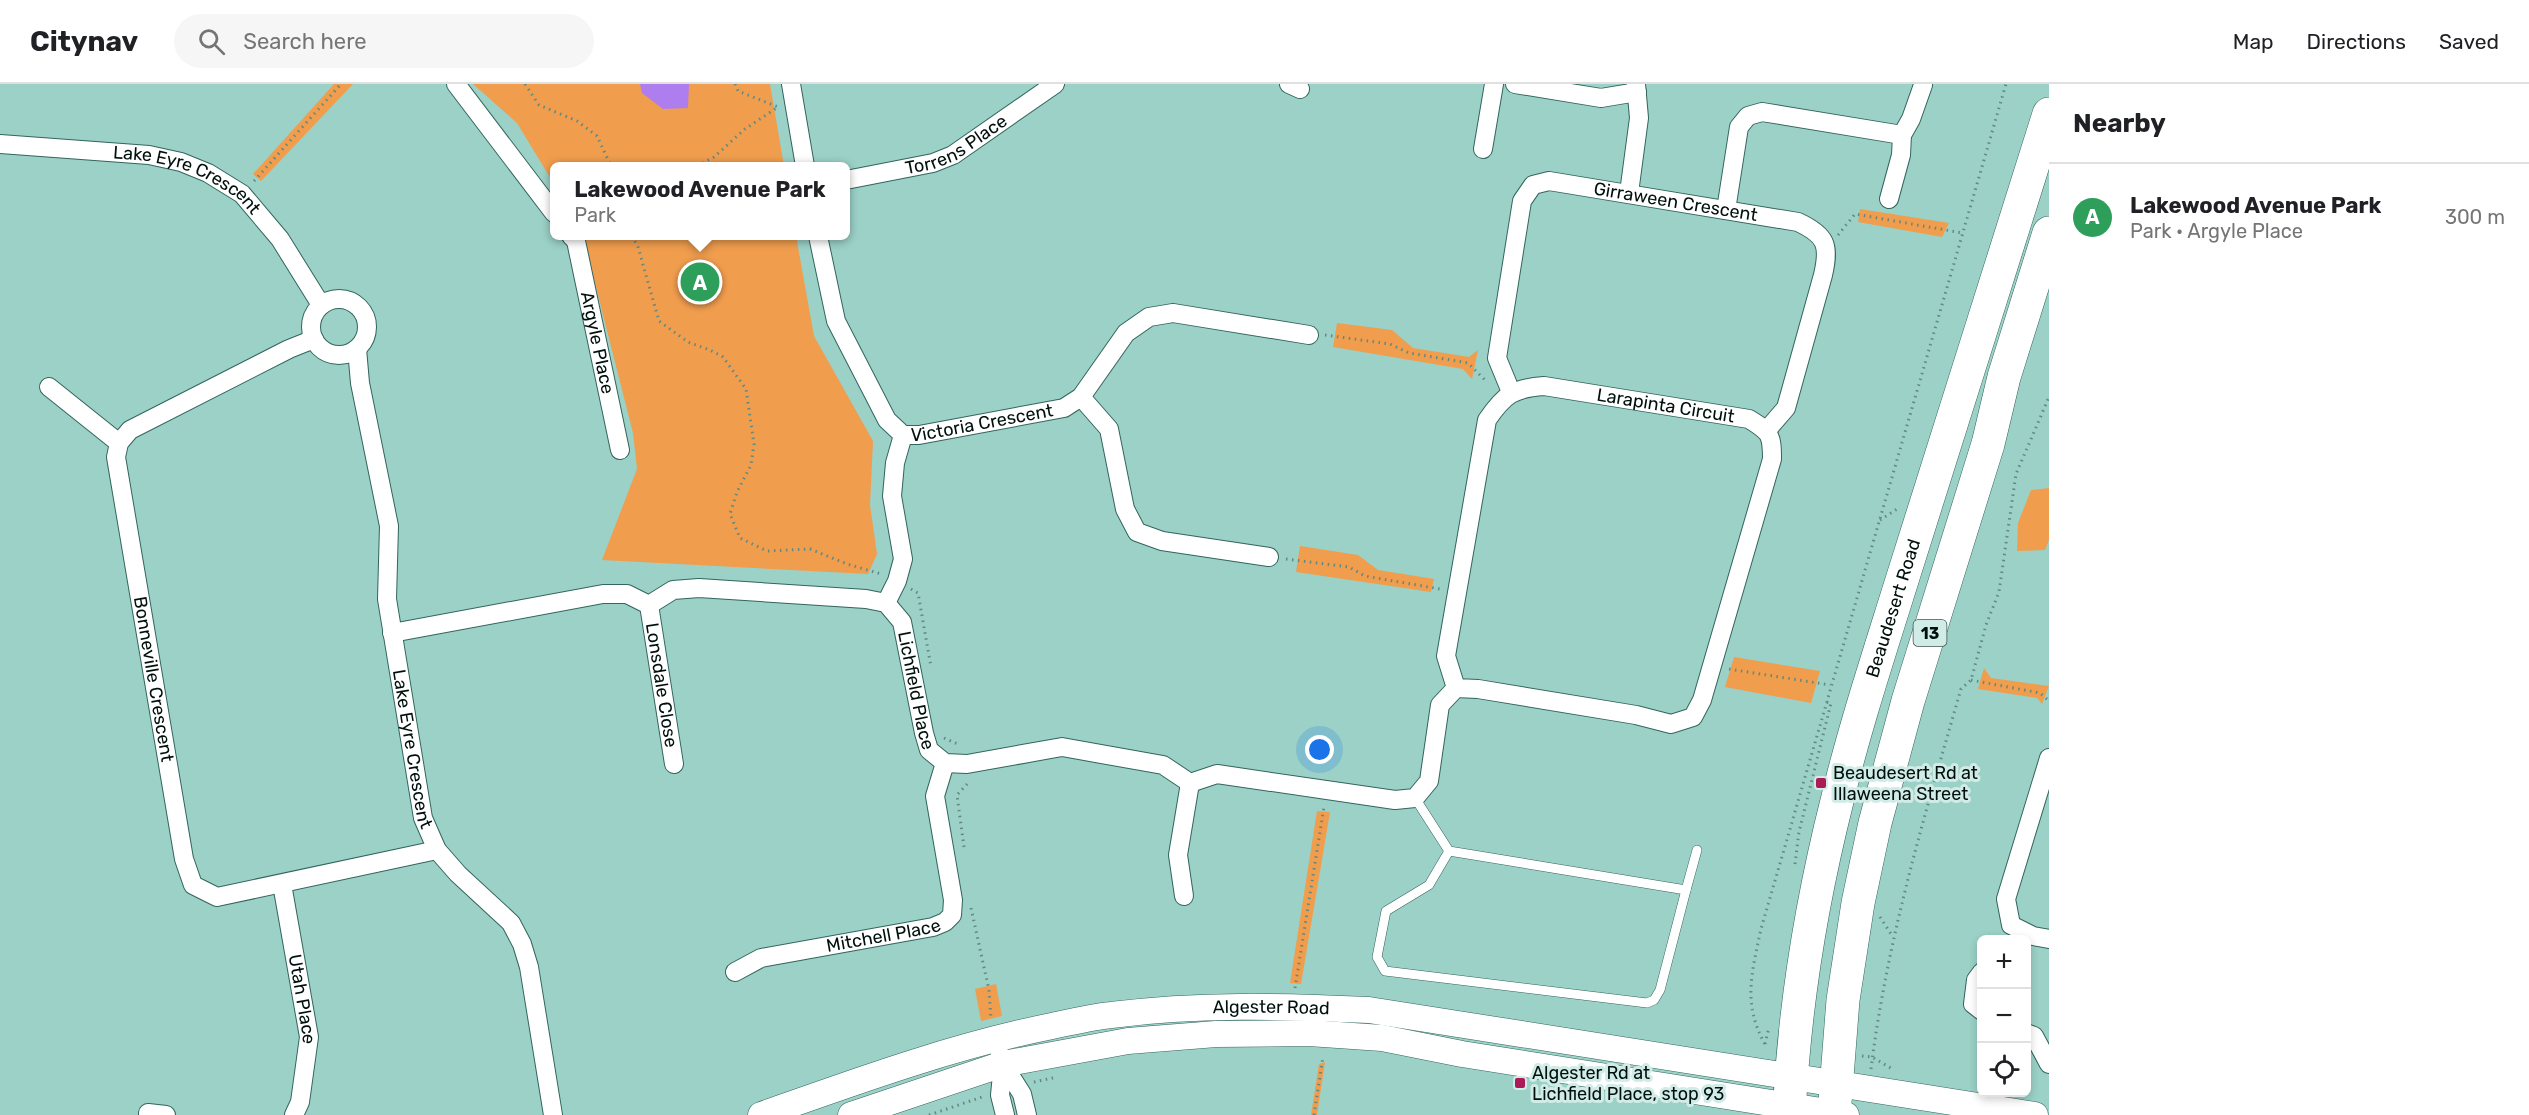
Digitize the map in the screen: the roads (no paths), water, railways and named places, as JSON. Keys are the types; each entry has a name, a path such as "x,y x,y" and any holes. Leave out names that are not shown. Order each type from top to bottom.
{"highway":[{"name":"Beaudesert Road","path":"1790,1099 1810,929 1827,843 1852,744 2049,114"},
{"name":"13","path":"1837,1107 1839,1032 1850,949 1875,822 1908,701 1988,444 2004,377 2049,233"}],"main road":[{"name":"Algester Road","path":"761,1115 994,1032 1108,1015 1199,1006 1280,1005 1370,1010 1790,1099"},
{"name":"Algester Road","path":"851,1115 1003,1064 1128,1041 1216,1034 1309,1033 1382,1038 1462,1054 1790,1099"},
{"path":"1790,1099 1837,1107 2035,1115"}],"street":[{"path":"456,84 550,206"},
{"path":"791,84 804,162"},
{"name":"Torrens Place","path":"850,179 933,163 953,155 1055,84"},
{"path":"1484,149 1494,84"},
{"path":"1515,84 1601,98 1636,88 1639,118 1629,193"},
{"path":"1889,200 1900,155 1902,135 1911,119 1923,85"},
{"path":"1726,210 1739,127 1748,116 1761,112 1902,135"},
{"name":"Lake Eyre Crescent","path":"0,144 149,155 181,162 208,173 242,194 280,239 321,305"},
{"name":"Girraween Crescent","path":"1509,387 1497,358 1522,201 1533,185 1549,181 1629,193 1798,222 1816,230 1826,244 1827,259 1786,408 1767,430"},
{"name":"Argyle Place","path":"574,240 620,450"},
{"name":"Victoria Crescent","path":"819,240 836,321 887,420 903,435 919,435 1064,408 1081,397 1126,333 1149,317 1173,313 1309,335"},
{"path":"341,299 358,306 364,314 367,323 363,341 357,349 348,354 331,354 322,349 314,339 311,330 312,321 321,305 330,300 341,299"},
{"path":"49,387 119,443 130,430 289,349 314,339"},
{"name":"Lake Eyre Crescent","path":"357,349 360,383 389,526 387,598 423,818 437,850 458,874 511,922 522,944 529,968 554,1115"},
{"name":"Larapinta Circuit","path":"1509,387 1544,386 1749,419 1767,430"},
{"path":"1456,688 1446,656 1486,420 1509,387"},
{"path":"1081,397 1109,429 1125,508 1137,532 1162,541 1269,556"},
{"path":"1184,896 1178,855 1191,783 1217,774 1395,800 1415,798 1429,781 1440,705 1456,688 1478,688 1636,715 1671,724 1693,717 1702,700 1772,459 1772,444 1767,430"},
{"path":"392,633 603,594 627,594 649,605 673,590 699,588 866,599 886,603 897,581 903,559 892,496 895,463 903,435"},
{"name":"Bonneville Crescent","path":"119,443 116,456 184,859 193,885 218,897 437,850"},
{"name":"Lichfield Place","path":"886,603 902,622 929,750 945,763 967,764 1062,747 1163,765 1191,783"},
{"name":"Lonsdale Close","path":"649,605 674,764"},
{"path":"2049,758 2006,899 2006,932 2049,939"},
{"name":"Mitchell Place","path":"735,972 761,958 933,927 945,922 952,915 953,900 935,796 945,763"},
{"name":"Utah Place","path":"282,884 309,1037 300,1102 294,1115"},
{"path":"1977,979 1972,1004 1977,1008"},
{"path":"994,1032 1009,1089 1005,1115"},
{"path":"2031,1035 2034,1036 2049,1064"},
{"path":"1009,1089 1022,1094 1027,1115"}],"lane":[{"path":"1415,798 1449,851 1686,890"},
{"path":"1449,851 1429,885 1386,911 1377,957 1385,971 1647,1003 1654,1000 1660,990 1697,850"}],"place":[{"name":"Lakewood Avenue Park","path":"700,282"},
{"name":"Beaudesert Rd at Illaweena Street","path":"1821,783"},
{"name":"Algester Rd at Lichfield Place, stop 93","path":"1520,1083"}]}
